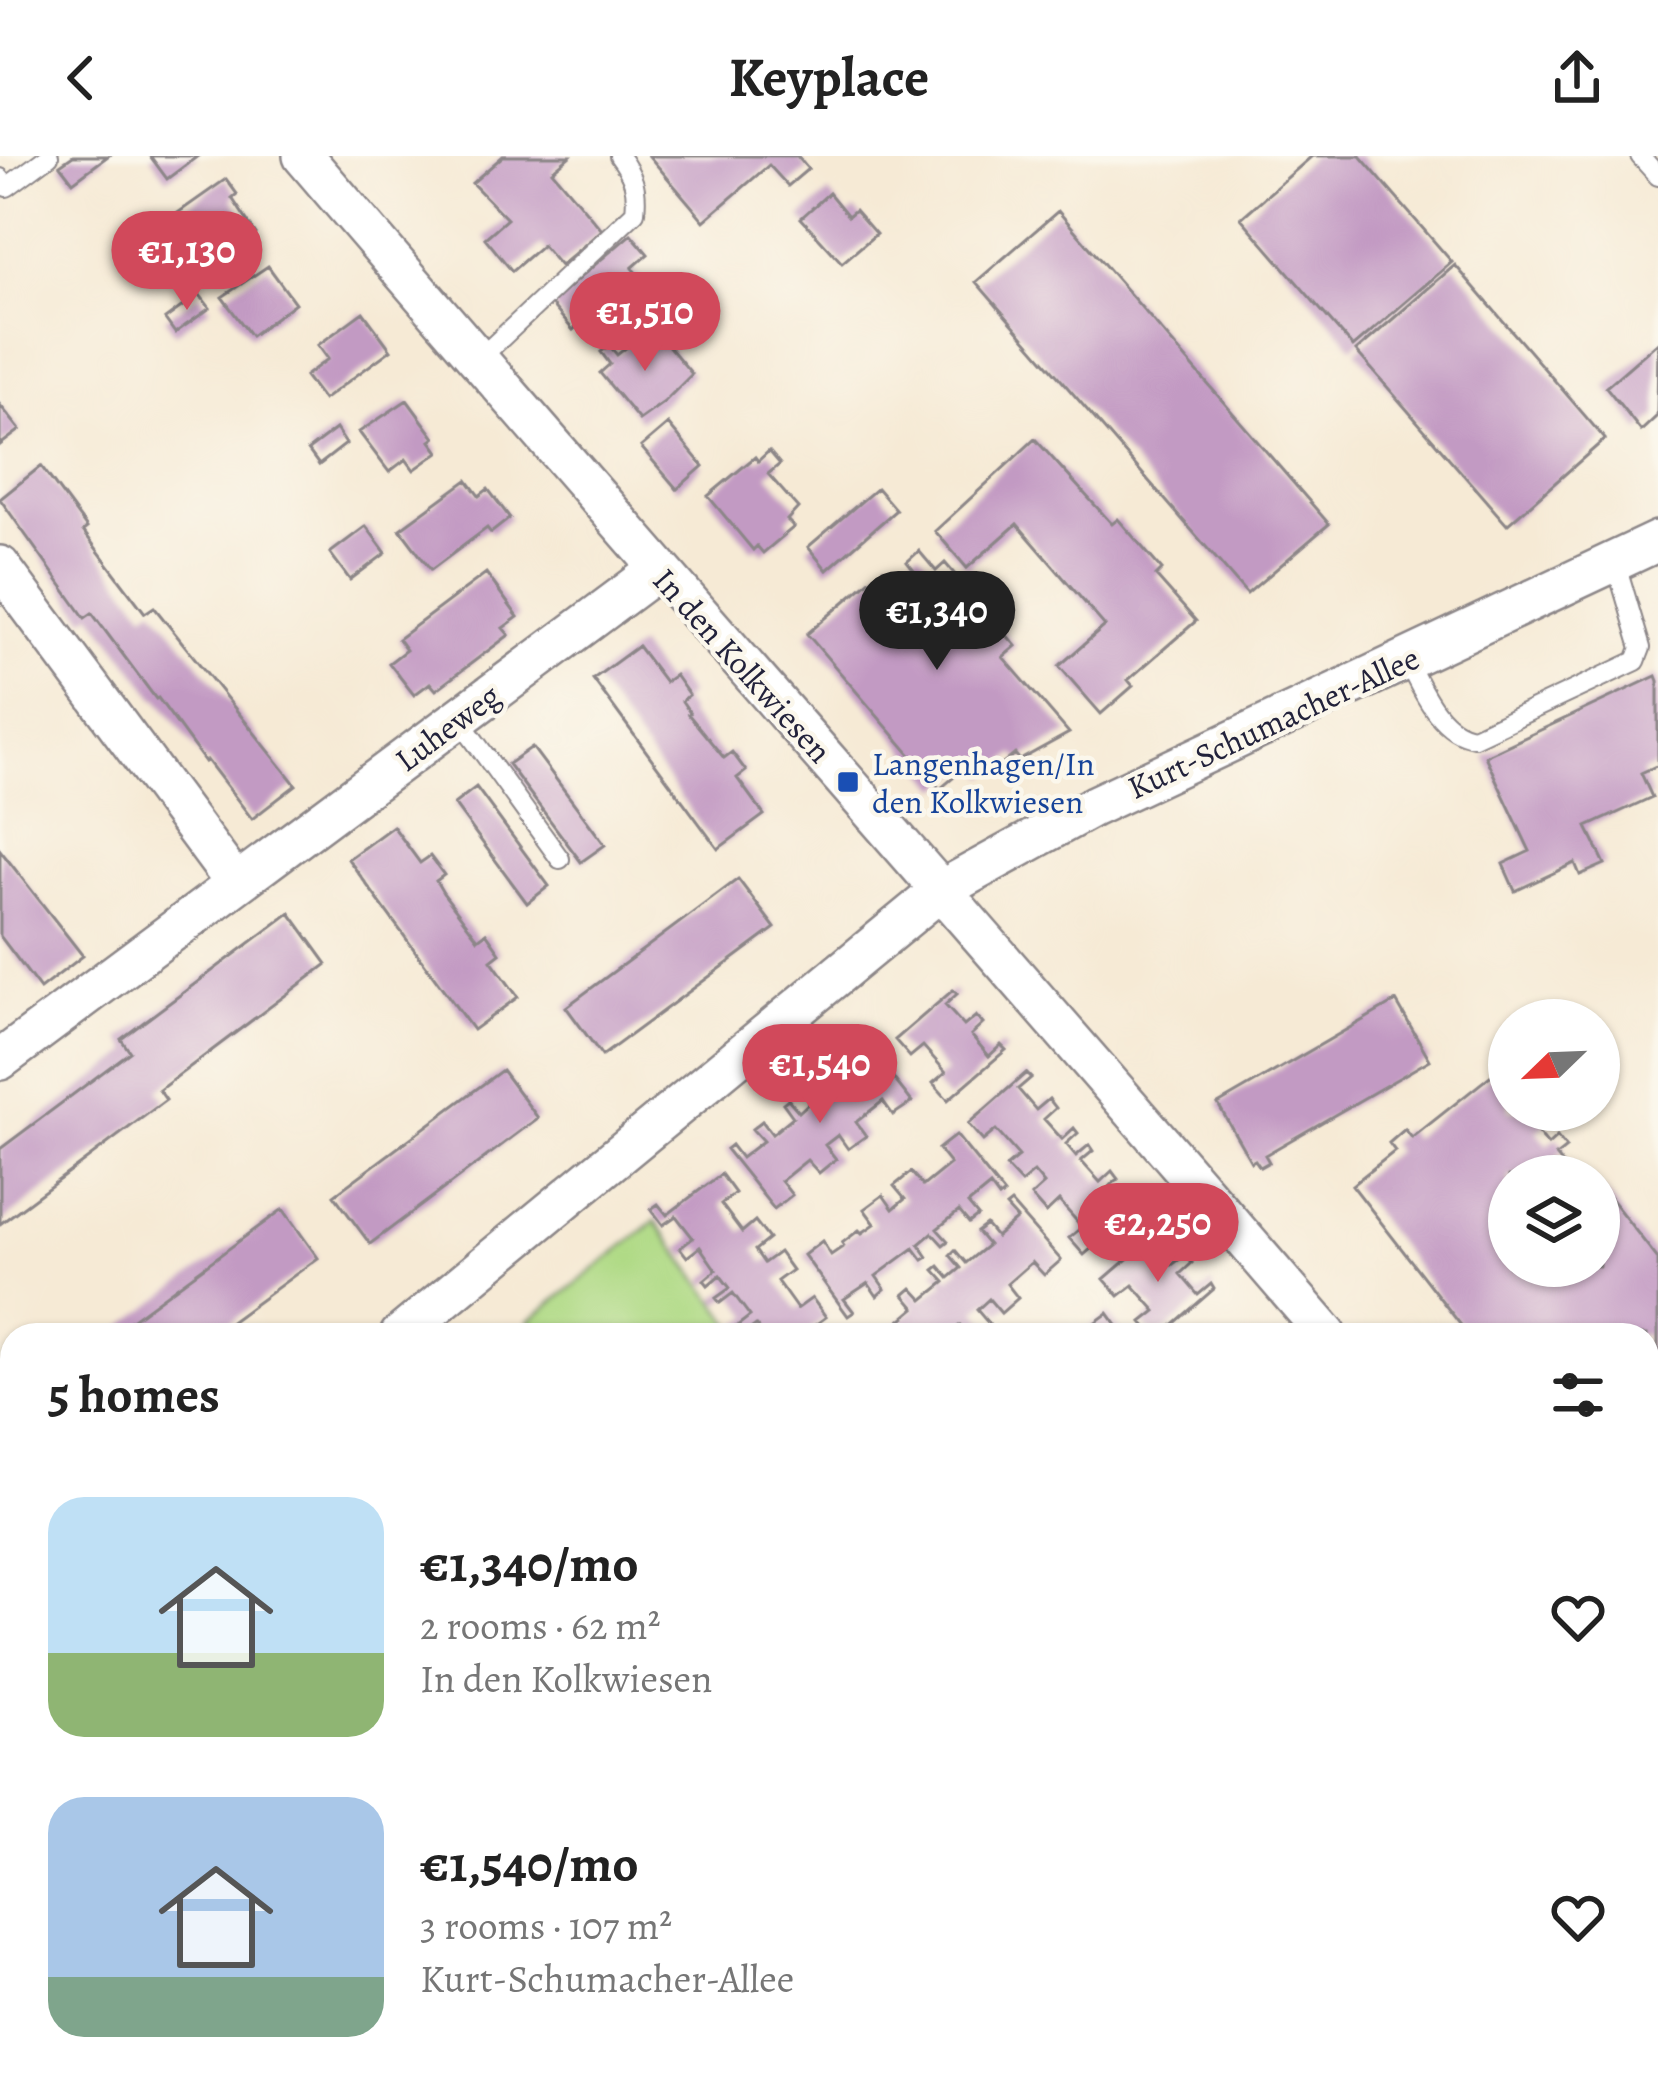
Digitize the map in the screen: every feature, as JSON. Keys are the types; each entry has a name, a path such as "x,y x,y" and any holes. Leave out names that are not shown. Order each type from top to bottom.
{"street":[{"name":"In den Kolkwiesen","path":"303,156 658,570 1318,1323"},
{"name":"Kurt-Schumacher-Allee","path":"415,1323 941,890 1094,806 1658,541"},
{"path":"0,566 236,884"},
{"name":"Luheweg","path":"6,1043 236,884 658,570"}],"lane":[{"path":"0,178 7,187 49,156"},
{"path":"477,361 635,212 638,191 619,156"},
{"path":"1640,156 1658,176"},
{"path":"1406,659 1437,712 1463,736 1474,737 1650,652 1615,561"},
{"path":"458,718 560,859"}],"green space":[{"path":"655,1221 731,1323 530,1323"}],"building":[{"path":"73,156 108,156 73,182 60,165"},
{"path":"150,156 198,156 167,179"},
{"path":"503,156 570,156 552,171 602,230 560,266 542,245 512,271 485,238 507,219 472,183"},
{"path":"649,156 797,156 808,169 788,186 769,165 704,221"},
{"path":"1312,156 1360,156 1452,262 1353,347 1241,218"},
{"path":"226,179 237,194 232,198 256,234 230,253 221,240 181,270 152,231"},
{"path":"829,193 848,216 855,210 876,234 842,263 801,218"},
{"path":"1058,211 1329,524 1247,594 976,282"},
{"path":"631,234 648,254 632,268 643,281 613,307 607,300 573,330 550,303"},
{"path":"1455,265 1605,439 1507,525 1356,351"},
{"path":"268,266 295,303 251,336 222,297"},
{"path":"199,294 210,308 175,333 165,319"},
{"path":"363,312 391,350 323,400 305,376 328,359 318,345"},
{"path":"655,330 692,374 639,420 600,373 610,364 601,352 609,345 617,355"},
{"path":"1658,342 1657,416 1641,431 1606,387"},
{"path":"407,400 435,438 431,441 439,452 414,470 406,459 389,472 359,432"},
{"path":"0,405 20,430 0,445"},
{"path":"668,424 703,466 677,489 641,447"},
{"path":"336,429 346,444 319,465 308,450"},
{"path":"1035,439 1112,524 1118,519 1162,570 1156,576 1196,621 1128,680 1133,686 1101,714 1059,666 1105,626 1017,524 967,568 935,531"},
{"path":"769,451 780,464 768,474 798,508 787,520 794,527 763,553 757,546 753,550 708,496"},
{"path":"41,466 145,613 154,607 296,785 252,819 92,613 85,618 0,499"},
{"path":"467,480 479,496 488,489 510,518 491,533 487,528 431,570 400,529"},
{"path":"877,488 896,510 827,570 808,547"},
{"path":"366,526 386,553 350,580 330,553"},
{"path":"919,551 936,571 945,563 1016,646 1003,657 1069,733 1020,760 1015,754 987,777 973,761 940,789 807,634 883,569 906,597 923,582 907,562"},
{"path":"486,573 518,617 503,628 509,635 436,690 430,683 414,695 389,663 406,650 398,639"},
{"path":"638,646 665,682 675,675 689,695 682,701 688,714 724,758 732,752 746,771 737,778 764,815 718,849 593,679"},
{"path":"1656,676 1658,765 1641,773 1652,797 1587,827 1605,864 1580,875 1575,863 1515,891 1503,864 1530,851 1485,756"},
{"path":"532,747 605,845 581,862 508,764"},
{"path":"476,787 549,886 527,903 454,804"},
{"path":"393,826 420,863 430,856 444,875 436,881 443,893 478,939 486,933 500,953 491,960 518,997 473,1030 348,859"},
{"path":"0,850 83,956 40,989 0,936"},
{"path":"738,879 775,928 602,1056 566,1007"},
{"path":"290,913 327,964 159,1090 166,1100 0,1224 0,1149 130,1052 121,1039"},
{"path":"953,990 957,994 945,1005 964,1026 976,1016 983,1024 971,1035 989,1056 1001,1045 1006,1050 948,1100 933,1083 946,1072 923,1046 910,1057 895,1040"},
{"path":"1396,1001 1430,1060 1265,1155 1269,1162 1260,1167 1255,1160 1251,1162 1218,1104"},
{"path":"864,1041 912,1102 893,1115 883,1101 856,1122 866,1136 848,1149 838,1135 825,1145 836,1159 819,1173 807,1160 781,1181 792,1195 774,1209 726,1149 731,1145 741,1158 763,1141 752,1129 762,1121 772,1134 793,1117 783,1103 788,1099 799,1112 811,1101 802,1088 806,1084 816,1097 838,1080 828,1068 838,1061 847,1074 869,1057 860,1044"},
{"path":"502,1070 538,1118 370,1244 334,1195"},
{"path":"1026,1073 1031,1078 1018,1089 1036,1110 1049,1099 1056,1108 1044,1119 1062,1139 1074,1128 1078,1133 1066,1144 1076,1156 1089,1145 1093,1151 1081,1161 1100,1182 1112,1171 1118,1179 1106,1190 1125,1211 1137,1200 1142,1205 1084,1255 1069,1238 1082,1227 1059,1201 1046,1213 1031,1196 1044,1184 1034,1172 1021,1183 1006,1167 1019,1156 996,1130 983,1141 968,1124"},
{"path":"1488,1078 1488,1131 1538,1131 1548,1145 1557,1137 1566,1148 1557,1155 1488,1155 1488,1287 1620,1287 1620,1211 1658,1259 1658,1323 1459,1323 1352,1185 1395,1151 1389,1143 1405,1129 1412,1138"},
{"path":"956,1135 1004,1194 999,1198 990,1186 968,1204 978,1216 969,1223 959,1211 937,1229 948,1241 943,1245 932,1233 919,1244 928,1257 923,1260 914,1248 876,1276 885,1289 877,1296 868,1283 844,1299 854,1312 848,1316 804,1255 822,1241 831,1255 859,1230 862,1233 875,1224 864,1209 883,1195 893,1209 905,1199 894,1186 911,1172 923,1186 950,1164 938,1149"},
{"path":"721,1174 735,1193 721,1204 742,1232 755,1221 769,1239 755,1250 764,1263 779,1252 792,1270 777,1281 797,1309 812,1298 826,1317 818,1323 741,1323 750,1316 733,1293 720,1303 716,1298 730,1288 720,1275 708,1285 704,1280 716,1270 700,1247 687,1257 680,1248 693,1238 676,1216 663,1225 651,1209 658,1204 667,1215"},
{"path":"1011,1203 1061,1260 1044,1275 1032,1262 1007,1284 1018,1298 1001,1313 989,1299 977,1310 988,1323 897,1323 915,1308 904,1295 912,1288 923,1300 945,1282 934,1270 939,1266 949,1278 961,1268 950,1255 955,1250 966,1263 988,1245 977,1232 986,1225 996,1237 1017,1219 1006,1207"},
{"path":"283,1209 318,1258 229,1323 127,1323"},
{"path":"1162,1229 1166,1234 1154,1244 1172,1265 1185,1255 1192,1263 1180,1274 1198,1295 1211,1284 1214,1289 1175,1323 1143,1323 1156,1311 1133,1285 1119,1296 1104,1279"},
{"path":"1108,1313 1115,1323 1094,1323"}],"place":[{"name":"Langenhagen/In den Kolkwiesen","path":"848,782"}]}
